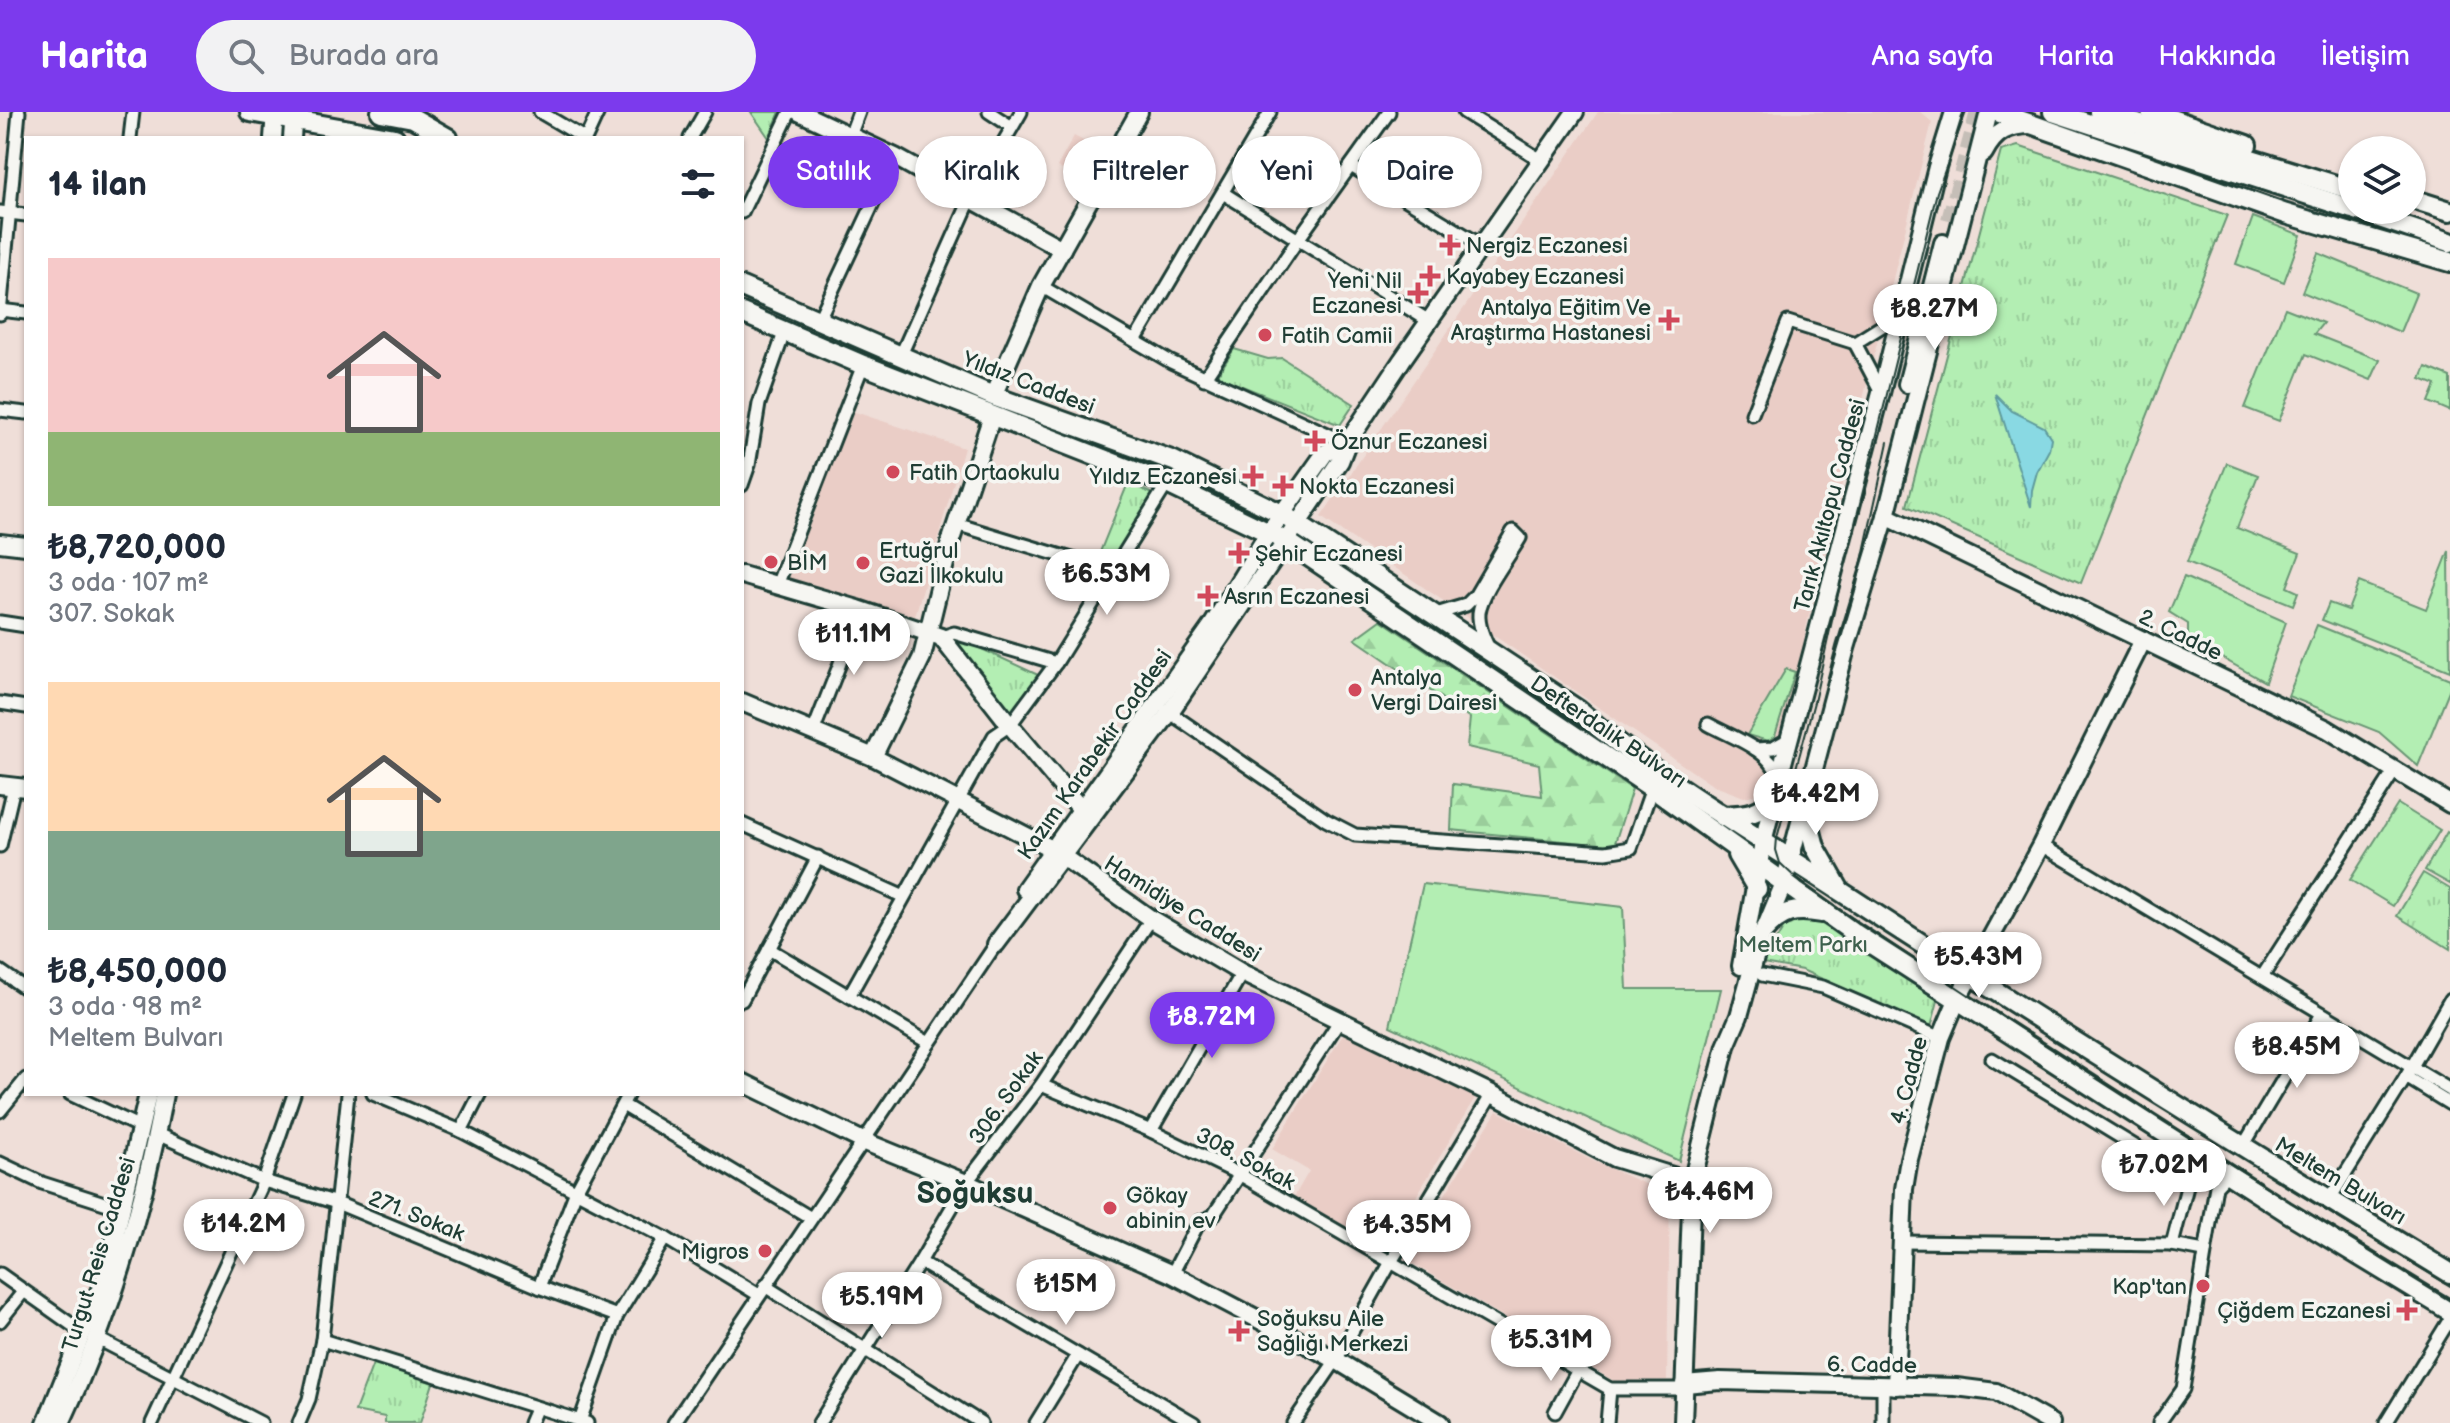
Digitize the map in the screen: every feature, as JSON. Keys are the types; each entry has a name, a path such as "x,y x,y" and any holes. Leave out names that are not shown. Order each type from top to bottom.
{"main road":[{"path":"250,112 284,115 385,136"},
{"path":"381,112 415,115 445,136"},
{"path":"1997,112 2286,214 2450,262"},
{"path":"2053,112 2338,204"},
{"path":"2099,112 2338,186"},
{"path":"2151,112 2338,174"},
{"path":"2214,176 2450,253"},
{"path":"2426,203 2450,211"},
{"path":"2426,213 2450,221"},
{"path":"2398,224 2450,242"},
{"name":"Yıldız Caddesi","path":"744,288 993,396 1174,461 1289,520"},
{"name":"Yıldız Caddesi","path":"744,314 863,365 1167,484 1277,537"},
{"name":"Defterdalık Bulvarı","path":"1289,520 1578,710 1614,741 1763,842"},
{"name":"Defterdalık Bulvarı","path":"1277,537 1652,788 1784,883"},
{"path":"1722,816 1753,815 1767,807 1777,787"},
{"path":"1804,804 1815,847 1841,891"},
{"path":"1721,838 1747,868 1757,889"},
{"name":"Meltem Bulvarı","path":"1763,842 2242,1148 2450,1273"},
{"path":"1784,883 1957,1000 2287,1212 2450,1311"},
{"path":"1764,931 1785,912 1797,909 1828,915"}],"street":[{"path":"19,112 5,213 0,312 24,313"},
{"path":"130,136 133,112"},
{"path":"540,112 582,136"},
{"path":"586,136 598,112"},
{"path":"691,136 705,112"},
{"path":"744,208 790,112"},
{"path":"799,112 850,136 859,112"},
{"path":"989,112 1012,127"},
{"path":"1007,136 1021,112"},
{"path":"993,396 1041,286 1139,112"},
{"path":"1136,339 1270,112"},
{"path":"1204,379 1389,112"},
{"path":"1464,112 1541,160"},
{"name":"Kazım Karabekir Caddesi","path":"674,1423 996,944 1010,912 1163,709 1289,520 1340,461 1347,443 1429,321 1575,112"},
{"path":"1947,112 1947,132"},
{"path":"1947,132 1954,112"},
{"path":"1683,1423 1692,1182 1726,1046 1739,1016 1749,973 1784,883 1886,516 1989,112"},
{"path":"274,136 284,115"},
{"path":"284,115 291,136"},
{"path":"1970,183 1993,137 2014,126 2037,126"},
{"name":"Tarık Akıltopu Caddesi","path":"1726,1046 1729,1013 1757,889 1763,842 1947,132"},
{"path":"1351,166 1481,245"},
{"path":"1223,193 1429,321"},
{"path":"819,319 871,208"},
{"path":"900,357 966,208"},
{"path":"985,208 1062,249"},
{"path":"1895,480 1900,421 1909,376 1949,220"},
{"path":"1041,286 1204,379 1347,443"},
{"path":"1855,343 1898,316"},
{"path":"1752,414 1788,322 1855,343 1881,393"},
{"path":"744,479 759,404 784,333"},
{"path":"777,585 863,365"},
{"path":"0,410 24,413"},
{"path":"873,757 935,634 956,524 992,416"},
{"path":"849,996 902,896 994,736 1010,725 1056,663 1167,484"},
{"name":"2. Cadde","path":"1886,516 2327,729 2450,804"},
{"path":"956,524 1115,572"},
{"path":"1436,614 1466,605 1475,596 1513,531 1520,538 1482,601 1479,614 1490,652"},
{"path":"0,543 24,546"},
{"path":"744,576 935,634 954,633 1056,663"},
{"path":"813,732 858,609"},
{"path":"0,622 24,626"},
{"path":"935,634 1080,808"},
{"name":"4. Cadde","path":"1890,1386 1904,1189 1941,1038 1969,976 2041,845 2143,640"},
{"path":"0,703 24,707"},
{"name":"Hamidiye Caddesi","path":"744,703 873,757 1057,853 1151,919 1242,973 1492,1094 1614,1158 1692,1182"},
{"path":"1163,709 1326,820 1355,835 1606,852 1631,848 1652,788"},
{"name":"Kazım Karabekir Caddesi","path":"1057,853 1080,808 1163,709"},
{"path":"1708,724 1755,749 1776,769 1777,787"},
{"path":"1755,749 1783,745 1790,738"},
{"path":"2262,977 2395,770"},
{"path":"0,846 13,787"},
{"path":"744,825 902,896"},
{"path":"2041,845 2322,1014 2450,1104"},
{"path":"744,996 818,857"},
{"name":"306. Sokak","path":"819,1423 966,1183 1041,1085 1151,919"},
{"path":"769,949 929,1043"},
{"path":"0,971 24,988"},
{"path":"1151,1131 1242,973"},
{"path":"1762,975 1823,987 1941,1038"},
{"path":"2329,1200 2450,1000"},
{"path":"2242,1148 2322,1014"},
{"path":"1172,1274 1199,1222 1213,1216 1340,1020"},
{"path":"1992,1059 2189,1179 2172,1245"},
{"path":"2408,1072 2450,1090"},
{"path":"0,1111 24,1081"},
{"path":"744,1083 863,1141 1172,1274 1336,1360 1440,1423"},
{"name":"308. Sokak","path":"1041,1085 1151,1131 1239,1174 1610,1389 1683,1386"},
{"path":"1293,1423 1336,1360 1492,1094"},
{"name":"271. Sokak","path":"74,1096 264,1181 337,1203 617,1316"},
{"name":"Turgut Reis Caddesi","path":"46,1423 90,1335 130,1238 150,1131 148,1096"},
{"name":"Turgut Reis Caddesi","path":"61,1423 90,1335 123,1209 163,1096"},
{"path":"152,1423 264,1181 293,1096"},
{"path":"299,1423 309,1399 322,1340 348,1096"},
{"path":"378,1096 461,1131 762,1290 865,1349 981,1423"},
{"path":"461,1131 479,1096"},
{"path":"539,1287 576,1191 626,1100 811,1218"},
{"path":"0,1163 42,1183 123,1209"},
{"path":"2159,1423 2183,1389 2216,1186 2229,1172"},
{"path":"322,1340 584,1422 617,1316 665,1238"},
{"path":"1901,1242 2172,1245 2204,1251"},
{"path":"920,1262 1194,1423"},
{"path":"0,1274 90,1335 261,1423"},
{"path":"0,1321 23,1292"},
{"path":"2386,1423 2450,1319"},
{"path":"1036,1423 1078,1355"},
{"path":"1555,1412 1577,1372"},
{"name":"6. Cadde","path":"1683,1386 1762,1382 1956,1387 1996,1392 2051,1423"},
{"path":"1883,1423 1890,1386"},
{"path":"1607,1423 1610,1389"},
{"path":"530,1423 536,1409"}],"shaded area":[{"name":"Antalya Eğitim Ve Araştırma Hastanesi","path":"1598,112 1920,112 1932,122 1806,628 1796,685 1764,788 1757,794 1744,797 1712,785 1321,517"},
{"path":"1063,156 1063,170 1057,167"},
{"path":"849,410 964,448 915,616 788,579"},
{"path":"1344,1033 1476,1096 1385,1249 1294,1197 1309,1171 1272,1149"},
{"path":"1497,1111 1593,1161 1670,1195 1667,1380 1614,1381 1405,1259"}],"green space":[{"path":"751,112 780,112 768,137"},
{"path":"2018,146 2227,215 2081,583 1907,506 2001,151"},
{"path":"2253,217 2301,235 2284,282 2236,264"},
{"path":"2318,253 2416,293 2400,332 2302,292"},
{"path":"2285,308 2323,323 2314,334 2380,360 2371,380 2306,354 2279,421 2245,408"},
{"path":"1234,349 1268,359 1282,358 1354,404 1340,425 1217,376"},
{"path":"2426,367 2450,377 2450,411 2429,402 2436,385 2421,379"},
{"path":"2227,463 2258,475 2237,528 2300,553 2287,587 2298,592 2293,605 2187,562"},
{"path":"1128,483 1153,494 1112,564 1098,557"},
{"path":"2449,551 2450,671 2322,620 2329,603 2348,610 2359,582 2426,609"},
{"path":"2184,577 2286,622 2265,682 2188,639 2188,624 2169,612"},
{"path":"1381,620 1632,789 1614,846 1451,830 1453,784 1542,796 1539,764 1467,747 1470,718 1355,639"},
{"path":"2317,625 2450,679 2450,688 2418,766 2379,732 2288,696"},
{"path":"960,639 1038,675 1012,714 954,643"},
{"path":"1786,669 1795,672 1775,736 1768,741 1747,735"},
{"path":"2398,804 2440,830 2393,906 2350,880"},
{"path":"2447,832 2450,834 2450,884 2425,870"},
{"path":"2423,873 2450,889 2450,949 2397,916"},
{"path":"1423,884 1623,907 1627,989 1721,989 1679,1161 1390,1026"},
{"name":"Meltem Parkı","path":"1801,912 1940,993 1931,1027 1802,970 1763,963 1791,915"},
{"path":"374,1361 433,1383 420,1423 385,1423 385,1417 355,1411"}],"water":[{"path":"1995,394 2012,411 2044,427 2051,438 2049,450 2037,472 2031,507"}],"tunnel":[{"path":"1949,220 1978,112"},
{"path":"2105,141 2214,176"}],"tram line":[{"path":"1966,112 1937,192 1814,702 1777,838 1776,850 1780,863 1802,884 2043,1043 2450,1301"},
{"path":"1829,679 1857,584 1888,442"},
{"path":"2269,1176 2450,1286"}],"place":[{"name":"Nergiz Eczanesi","path":"1450,245"},
{"name":"Kayabey Eczanesi","path":"1430,276"},
{"name":"Yeni Nil Eczanesi","path":"1418,293"},
{"name":"Antalya Eğitim Ve Araştırma Hastanesi","path":"1669,320"},
{"name":"Fatih Camii","path":"1265,335"},
{"name":"Öznur Eczanesi","path":"1315,441"},
{"name":"Fatih Ortaokulu","path":"893,472"},
{"name":"Yıldız Eczanesi","path":"1253,476"},
{"name":"Nokta Eczanesi","path":"1283,486"},
{"name":"Şehir Eczanesi","path":"1239,553"},
{"name":"BİM","path":"771,562"},
{"name":"Ertuğrul Gazi İlkokulu","path":"863,563"},
{"name":"Asrın Eczanesi","path":"1208,596"},
{"name":"Antalya Vergi Dairesi","path":"1355,690"},
{"name":"Gökay abinin ev","path":"1110,1208"},
{"name":"Migros","path":"765,1251"},
{"name":"Kap'tan","path":"2203,1286"},
{"name":"Çiğdem Eczanesi","path":"2407,1310"},
{"name":"Soğuksu Aile Sağlığı Merkezi","path":"1239,1331"}],"district":[{"name":"Soğuksu","path":"975,1193"}]}
